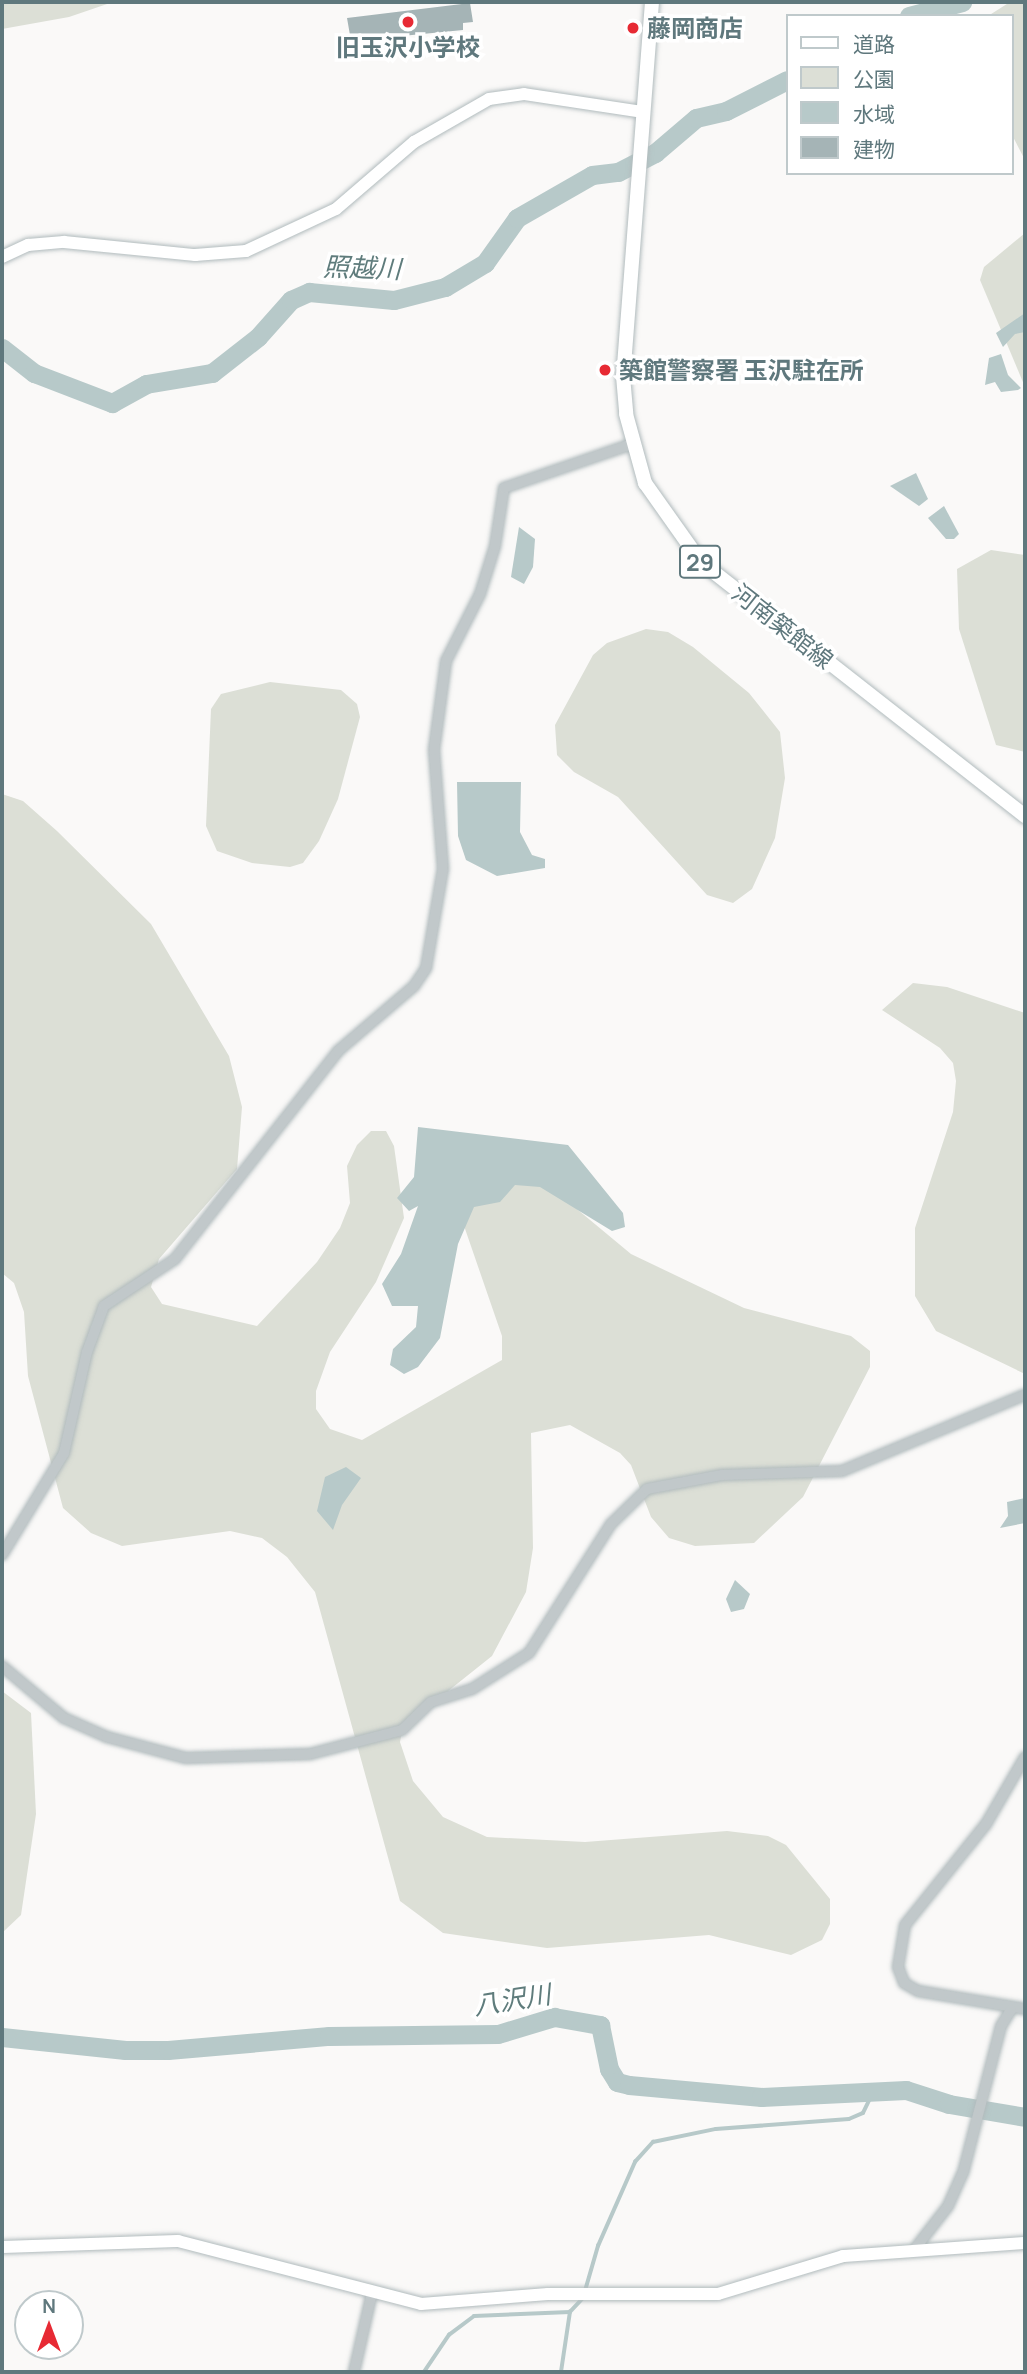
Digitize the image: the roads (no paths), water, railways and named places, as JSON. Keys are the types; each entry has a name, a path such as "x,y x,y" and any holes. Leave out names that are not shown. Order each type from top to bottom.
{"main road":[{"name":"河南築館線","path":"652,2 623,376 632,444 655,501 701,562 1025,816"}],"street":[{"path":"2,257 28,245 64,242 195,256 246,251 337,209 414,142 489,99 524,94 643,112"},
{"path":"2,1555 64,1453 87,1352 104,1306 175,1259 338,1051 414,986 426,968 443,869 434,750 446,661 480,594 495,546 504,488 632,444"},
{"path":"2,1666 30,1695 64,1718 119,1741 186,1758 299,1755 402,1730 431,1702 472,1689 529,1653 611,1524 647,1489 722,1475 842,1471 1025,1395"},
{"path":"1025,1756 986,1824 922,1898 905,1925 898,1953 904,1983 918,1991 1011,2010 1025,2010"},
{"path":"914,2250 948,2206 979,2125 1001,2026 1011,2010"},
{"path":"2,2247 178,2241 421,2304 579,2293 718,2294 844,2256 1025,2244"},
{"path":"354,2372 372,2293"}],"water":[{"path":"1025,313 1025,332 1015,334 1003,347 996,333"},
{"path":"1001,354 1008,375 1021,388 1018,390 1001,392 995,382 985,385 989,358"},
{"path":"916,473 928,499 919,506 890,486"},
{"path":"944,506 959,534 954,539 946,539 928,518"},
{"path":"519,527 535,539 533,567 524,584 511,577"},
{"path":"457,782 521,782 520,832 532,855 545,859 545,868 497,876 466,860 458,836"},
{"path":"418,1127 568,1145 623,1213 625,1227 612,1231 540,1187 515,1185 500,1202 474,1207 458,1244 440,1338 418,1367 404,1374 390,1365 393,1349 416,1327 418,1306 392,1306 382,1284 401,1254 418,1206 409,1211 397,1198 414,1177"},
{"path":"346,1467 361,1478 342,1505 333,1530 317,1511 325,1477"},
{"path":"1025,1498 1025,1523 1000,1528 1008,1516 1007,1502"},
{"path":"735,1580 750,1594 744,1609 731,1612 726,1599"}],"waterway":[{"name":"照越川","path":"917,14 962,2"},
{"name":"照越川","path":"2,348 34,373 112,403 146,384 212,373 258,337 291,300 309,292 394,300 445,287 485,263 517,218 592,175 618,172 655,153 696,118 726,111 786,81"},
{"name":"八沢川","path":"2,2037 125,2050 168,2050 329,2036 498,2034 554,2017 600,2025 609,2069 617,2082 629,2085 761,2097 906,2090 949,2104 1025,2117"},
{"path":"585,2291 598,2246 635,2162 653,2142 716,2129 849,2119 863,2113 874,2090"},
{"path":"561,2372 570,2312 582,2299"},
{"path":"424,2372 449,2335 474,2316 570,2312"}],"place":[{"name":"旧玉沢小学校","path":"408,22"},
{"name":"藤岡商店","path":"633,28"},
{"name":"築館警察署 玉沢駐在所","path":"605,370"}]}
